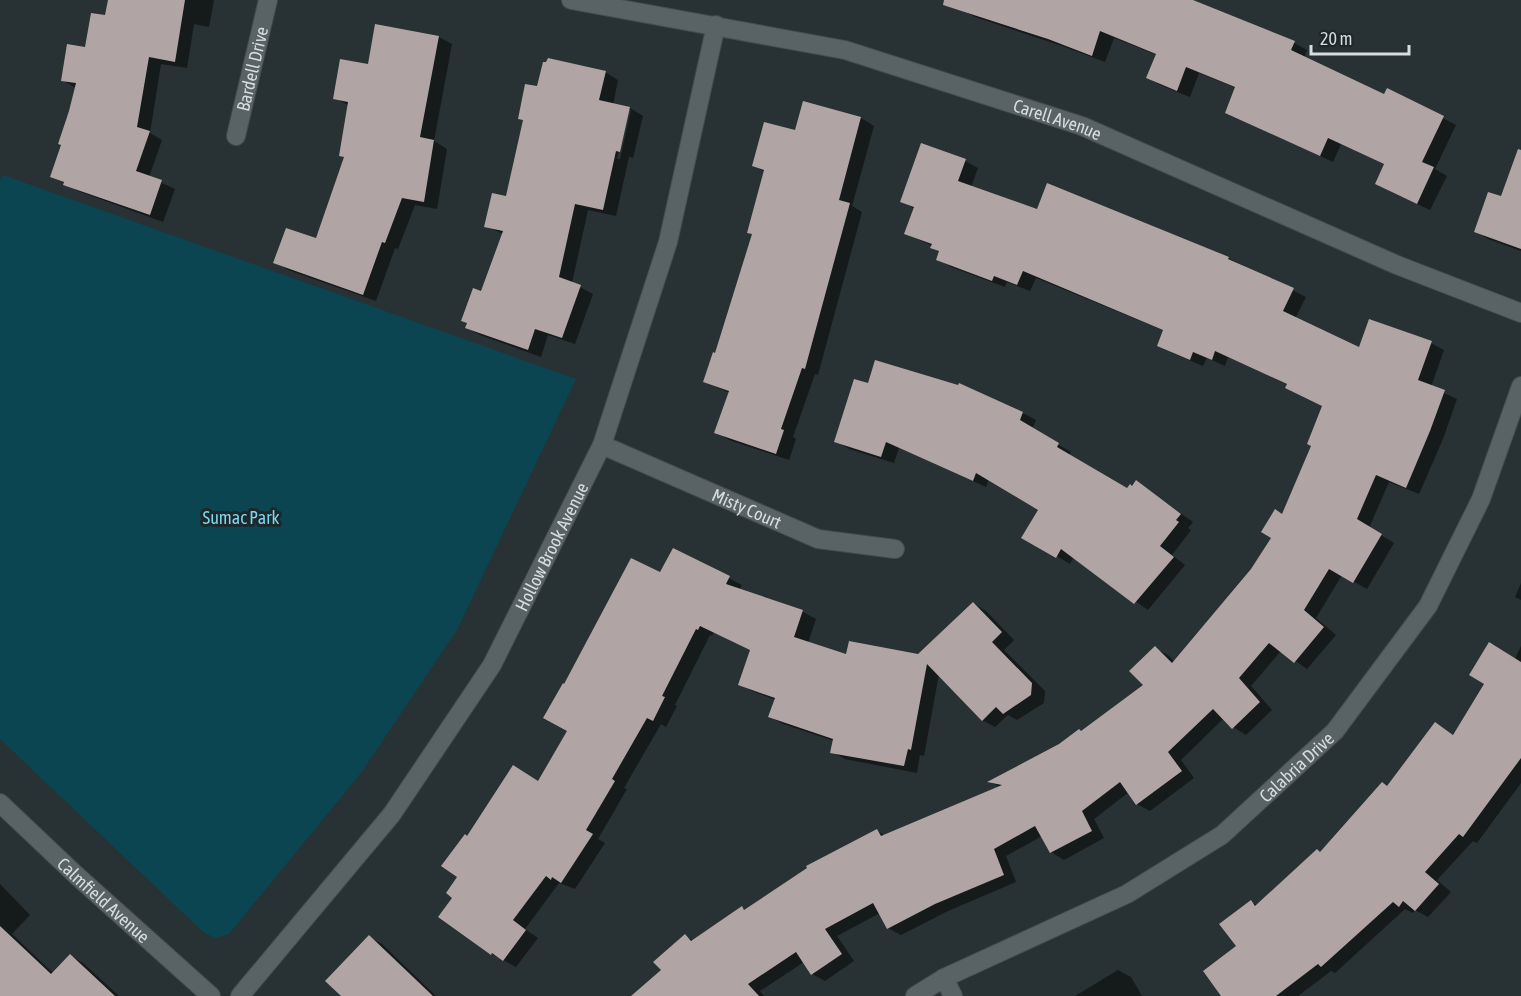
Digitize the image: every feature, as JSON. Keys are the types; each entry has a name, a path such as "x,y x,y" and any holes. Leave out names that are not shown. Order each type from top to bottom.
{"street":[{"name":"Bardell Drive","path":"236,136 268,0"},
{"name":"Carell Avenue","path":"571,0 845,50 1082,126 1397,265 1521,313"},
{"name":"Hollow Brook Avenue","path":"240,996 392,814 486,675 602,445 668,242 716,25"},
{"name":"Calabria Drive","path":"915,996 944,978 1127,894 1222,835 1335,731 1428,606 1481,499 1521,386"},
{"name":"Misty Court","path":"602,445 818,540 895,549"},
{"name":"Calmfield Avenue","path":"0,803 76,875 211,996"},
{"path":"944,978 953,996"}],"green space":[{"name":"Sumac Park","path":"3,175 576,379 457,630 361,773 229,934 215,938 203,932 0,739 0,181"}],"building":[{"path":"108,0 185,0 175,62 149,57 137,127 150,131 136,171 162,180 150,215 63,185 64,182 50,177 61,145 58,144 76,83 61,81 67,44 85,47 91,13 105,15"},
{"path":"944,0 1193,0 1295,41 1291,50 1384,94 1387,88 1444,116 1422,162 1434,167 1417,204 1375,184 1384,164 1328,138 1320,156 1225,113 1235,87 1186,67 1177,91 1146,78 1156,54 1100,31 1092,56 1048,39 943,5"},
{"path":"375,24 439,36 420,137 434,140 424,202 402,198 385,243 382,242 363,295 273,263 286,228 316,238 344,157 339,156 348,102 333,99 340,59 368,64"},
{"path":"548,58 606,71 599,100 630,107 620,152 616,151 603,210 575,204 559,277 581,285 562,338 535,329 528,350 465,328 467,323 461,321 473,288 481,291 503,231 484,227 492,193 506,196 523,120 518,119 525,84 537,86 543,62 546,62"},
{"path":"803,101 861,117 839,200 850,203 805,369 802,368 781,429 784,430 776,454 714,433 729,391 703,382 713,352 715,353 752,234 747,233 764,170 752,166 764,122 795,130"},
{"path":"921,143 966,159 958,181 1037,209 1047,183 1229,257 1228,259 1294,288 1283,311 1359,347 1369,319 1432,341 1418,380 1445,390 1406,488 1376,475 1357,519 1382,534 1353,583 1329,569 1304,610 1324,627 1294,663 1269,643 1239,678 1260,702 1232,729 1213,709 1168,752 1182,771 1136,805 1120,782 1082,811 1092,831 1050,853 1035,826 994,849 1004,875 935,904 887,929 873,903 825,929 842,954 811,975 796,952 748,984 759,996 631,996 661,970 653,962 685,934 691,941 742,906 744,910 807,868 806,866 877,829 881,836 1002,785 987,782 1059,744 1079,729 1081,731 1143,685 1129,671 1155,646 1172,663 1251,569 1271,538 1261,532 1275,509 1282,514 1311,446 1307,444 1322,406 1285,388 1287,384 1215,351 1212,360 1193,352 1190,360 1157,346 1163,330 1023,271 1017,285 994,276 992,281 936,260 939,251 930,248 932,244 904,234 914,207 900,202"},
{"path":"1518,149 1521,150 1521,249 1474,232 1488,192 1501,196"},
{"path":"875,360 958,385 959,383 1023,412 1020,420 1059,443 1057,447 1127,488 1130,484 1132,486 1136,480 1181,514 1176,520 1179,522 1160,546 1174,557 1134,604 1061,549 1056,558 1021,538 1038,510 976,473 973,481 886,442 881,457 834,442 854,379 868,383"},
{"path":"673,548 730,576 726,584 803,610 794,637 846,654 849,641 918,654 973,602 1002,632 992,642 1032,683 1031,695 1003,714 996,707 982,721 927,664 911,750 908,749 904,766 830,753 833,739 768,717 775,698 738,685 750,650 700,626 698,630 696,629 662,696 665,697 653,721 647,718 612,779 615,781 586,830 593,834 561,883 546,876 513,920 526,930 503,961 438,917 452,898 446,893 457,877 441,866 465,834 467,836 513,765 538,781 567,731 543,718 564,684 631,558 660,572"},
{"path":"1489,642 1521,662 1521,758 1463,837 1459,834 1425,872 1439,884 1415,911 1403,901 1399,907 1393,902 1321,967 1318,964 1276,996 1221,996 1203,971 1236,946 1219,924 1251,900 1255,906 1317,849 1320,852 1382,782 1387,786 1435,722 1453,735 1484,684 1469,675"},
{"path":"0,926 51,974 70,954 115,996 0,996"},
{"path":"369,935 433,996 341,996 325,981"}]}
